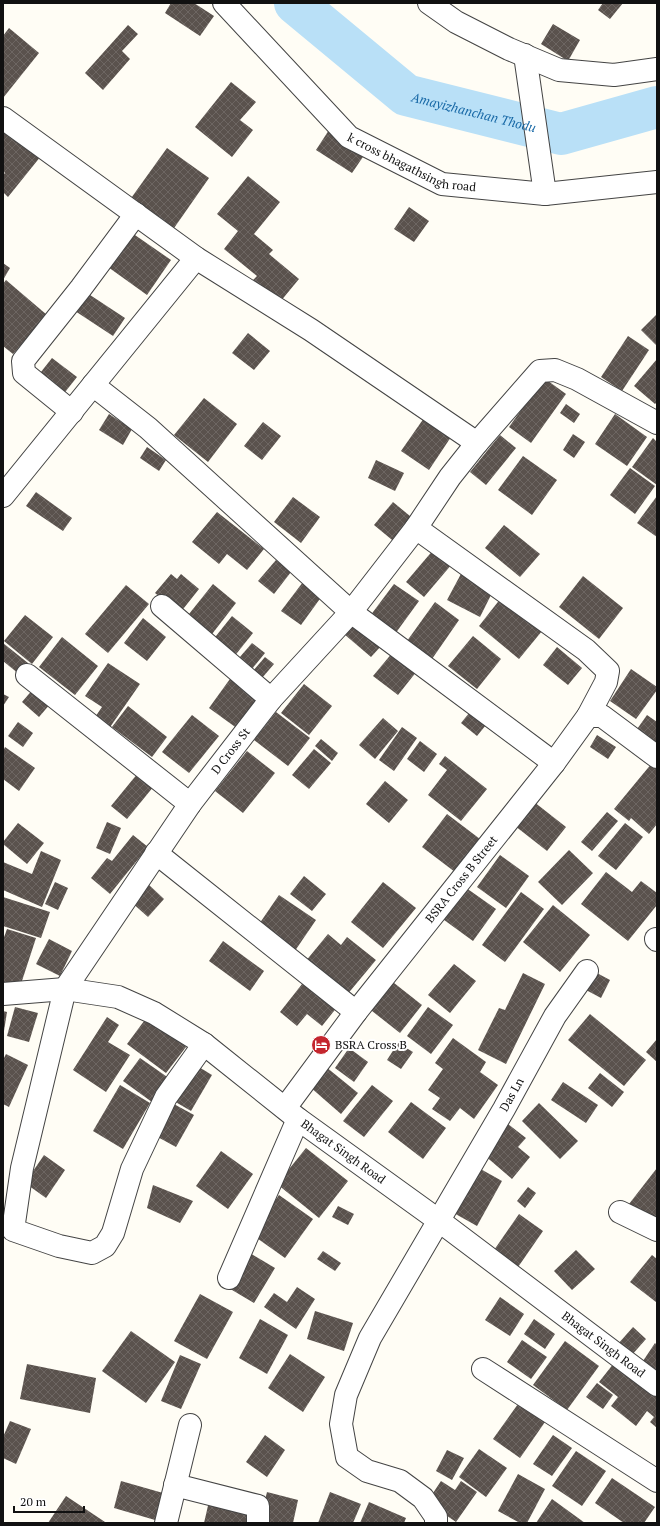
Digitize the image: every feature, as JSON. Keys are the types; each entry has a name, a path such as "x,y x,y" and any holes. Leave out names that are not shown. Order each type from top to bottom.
{"street":[{"name":"k cross bhagathsingh road","path":"224,3 350,137 442,184 545,194 657,182"},
{"path":"429,3 456,22 509,49 559,70 614,75 657,69"},
{"path":"525,55 545,194"},
{"path":"3,118 196,258 312,330 476,443"},
{"path":"72,412 24,373 23,362 136,214"},
{"path":"3,496 196,258"},
{"name":"D Cross St","path":"65,989 190,804 271,699 351,612 416,528 450,477 476,443 540,371 555,370 577,379 657,423"},
{"path":"93,385 148,428 351,612 554,763"},
{"name":"BSRA Cross B Street","path":"228,1278 292,1113 356,1012 554,763 588,716 606,682 608,670 586,650 416,528"},
{"path":"162,606 271,699"},
{"path":"27,675 190,804"},
{"path":"588,716 602,716 657,757"},
{"path":"156,853 356,1012"},
{"name":"Das Ln","path":"436,1523 436,1517 423,1498 417,1493 400,1481 368,1471 347,1457 341,1424 346,1395 370,1338 504,1109 555,1016 587,971"},
{"path":"65,989 22,1168 13,1230 59,1246 92,1253 106,1246 113,1233 132,1169 166,1097 204,1044"},
{"name":"Bhagat Singh Road","path":"3,994 65,989 118,997 154,1013 204,1044 292,1113 657,1384"},
{"path":"620,1212 657,1230"},
{"path":"483,1369 657,1481"},
{"path":"166,1523 190,1426"},
{"path":"175,1486 258,1506 258,1523"}],"building":[{"path":"171,3 194,3 214,16 200,36 165,13"},
{"path":"603,3 623,3 610,19 598,10"},
{"path":"553,24 580,40 568,61 541,44"},
{"path":"128,25 138,34 122,51 130,59 103,90 85,73"},
{"path":"9,28 39,53 3,98 3,36"},
{"path":"231,82 256,102 240,120 253,130 232,157 195,127"},
{"path":"3,126 41,156 8,197 3,192 3,175 5,173 3,171"},
{"path":"329,130 365,154 352,173 316,150"},
{"path":"167,148 209,178 172,231 129,201"},
{"path":"248,176 280,202 254,234 273,250 269,254 299,279 280,302 253,280 257,276 224,249 238,231 217,214"},
{"path":"409,207 429,221 414,242 394,229"},
{"path":"132,233 171,260 147,295 108,267"},
{"path":"3,263 10,268 3,280"},
{"path":"6,280 47,315 13,354 3,346 3,284"},
{"path":"84,291 125,318 113,336 72,309"},
{"path":"657,314 657,344 656,345 641,330"},
{"path":"248,333 270,351 254,370 232,353"},
{"path":"628,336 649,350 622,391 601,377"},
{"path":"52,358 77,377 62,396 37,377"},
{"path":"657,359 657,402 655,404 634,386"},
{"path":"544,378 566,394 531,443 509,427"},
{"path":"204,398 237,424 208,462 174,435"},
{"path":"566,404 580,414 574,423 560,413"},
{"path":"109,414 132,429 123,445 99,430"},
{"path":"615,414 647,437 627,466 595,444"},
{"path":"424,418 451,437 429,470 401,451"},
{"path":"263,422 281,436 262,460 244,446"},
{"path":"573,434 585,442 574,458 563,450"},
{"path":"500,435 516,448 486,485 470,472"},
{"path":"653,438 657,442 657,485 632,467"},
{"path":"147,447 166,460 159,471 140,458"},
{"path":"523,456 557,480 532,515 498,490"},
{"path":"376,460 404,473 395,491 368,478"},
{"path":"630,468 655,486 635,514 610,495"},
{"path":"36,492 72,518 63,531 26,506"},
{"path":"657,496 657,537 637,523"},
{"path":"293,497 320,517 301,543 274,522"},
{"path":"393,502 416,521 397,544 374,525"},
{"path":"217,512 264,549 247,570 227,554 219,564 192,542"},
{"path":"504,525 540,554 520,577 485,548"},
{"path":"434,549 452,564 424,597 406,582"},
{"path":"276,560 291,572 274,594 258,581"},
{"path":"462,572 494,589 480,617 447,600"},
{"path":"171,574 177,579 181,574 199,589 180,613 155,593"},
{"path":"583,576 623,608 599,639 559,607"},
{"path":"303,582 322,596 301,625 281,611"},
{"path":"213,584 236,603 209,638 185,619"},
{"path":"394,584 419,601 395,634 370,616"},
{"path":"126,585 149,604 108,653 85,634"},
{"path":"501,598 542,631 519,659 479,626"},
{"path":"435,602 459,620 432,659 407,641"},
{"path":"25,615 53,637 32,664 4,641"},
{"path":"232,616 253,633 233,658 212,641"},
{"path":"143,618 166,637 147,661 124,643"},
{"path":"354,622 382,645 371,657 344,634"},
{"path":"473,636 501,659 477,689 448,666"},
{"path":"62,637 98,666 75,695 39,667"},
{"path":"3,643 28,663 19,674 3,661"},
{"path":"252,643 265,653 252,669 239,658"},
{"path":"557,647 582,668 568,685 543,665"},
{"path":"393,652 417,671 398,695 373,676"},
{"path":"265,657 274,664 262,678 253,671"},
{"path":"108,663 140,684 108,730 93,720 102,707 85,696"},
{"path":"631,669 657,687 657,690 636,719 610,701"},
{"path":"235,672 263,693 238,729 209,708"},
{"path":"304,684 332,706 309,735 281,713"},
{"path":"34,688 51,703 39,717 22,702"},
{"path":"3,694 9,697 3,706"},
{"path":"128,706 167,737 152,757 112,727"},
{"path":"474,707 490,720 477,736 461,723"},
{"path":"276,712 310,738 288,766 254,740"},
{"path":"192,715 219,736 189,773 162,752"},
{"path":"647,715 657,722 657,749 635,732"},
{"path":"383,718 398,731 375,759 359,745"},
{"path":"18,722 33,733 23,747 8,736"},
{"path":"402,727 417,738 394,771 379,760"},
{"path":"597,735 616,747 608,759 590,747"},
{"path":"321,739 338,753 332,761 315,746"},
{"path":"420,741 437,754 424,772 407,759"},
{"path":"5,747 35,768 19,791 3,779 3,751"},
{"path":"314,749 331,763 309,789 292,775"},
{"path":"247,751 275,773 243,813 215,791"},
{"path":"445,756 487,789 461,821 428,795 447,770 439,764"},
{"path":"652,763 657,767 657,824 649,834 631,818 629,821 614,809"},
{"path":"138,773 154,786 127,819 111,806"},
{"path":"385,781 408,800 389,823 366,804"},
{"path":"529,798 566,827 547,851 510,822"},
{"path":"607,812 618,821 592,851 581,842"},
{"path":"447,814 480,839 455,872 422,847"},
{"path":"107,822 121,828 110,854 96,848"},
{"path":"18,823 44,843 27,864 3,844"},
{"path":"625,823 643,837 616,870 598,856"},
{"path":"133,835 148,847 110,894 91,878 107,858 112,861"},
{"path":"569,850 593,873 562,905 538,882"},
{"path":"41,851 61,860 42,907 3,890 3,862 32,874"},
{"path":"500,855 529,876 506,908 477,887"},
{"path":"606,872 632,892 641,881 657,893 657,905 628,941 581,904"},
{"path":"304,876 326,894 312,911 290,894"},
{"path":"55,882 68,888 58,910 45,904"},
{"path":"383,882 416,908 383,948 351,922"},
{"path":"147,883 164,899 148,917 130,901"},
{"path":"462,885 496,909 473,941 440,917"},
{"path":"521,892 544,909 505,962 482,945"},
{"path":"279,895 316,920 288,961 251,936"},
{"path":"3,897 50,912 41,938 3,926"},
{"path":"553,905 590,935 560,972 523,942"},
{"path":"7,929 36,938 19,990 3,984 3,940"},
{"path":"328,934 341,945 347,937 376,960 346,996 305,962"},
{"path":"49,939 72,951 60,976 36,964"},
{"path":"223,941 264,971 250,991 209,961"},
{"path":"454,964 476,981 450,1013 428,995"},
{"path":"595,972 610,980 601,998 586,990"},
{"path":"523,973 545,984 506,1064 478,1050 499,1008 505,1010"},
{"path":"306,979 338,1006 322,1026 307,1014 297,1026 280,1012"},
{"path":"389,979 422,1005 400,1033 367,1007"},
{"path":"15,1007 38,1013 29,1042 7,1036"},
{"path":"428,1007 453,1025 431,1054 407,1036"},
{"path":"3,1011 7,1012 4,1031 3,1030"},
{"path":"590,1014 646,1060 624,1086 568,1040"},
{"path":"107,1017 119,1025 108,1042 130,1055 106,1092 73,1070"},
{"path":"147,1017 186,1047 166,1073 127,1044"},
{"path":"453,1038 486,1062 480,1072 498,1085 474,1119 460,1108 450,1121 432,1109 440,1098 428,1090 443,1069 435,1063"},
{"path":"657,1039 657,1062 646,1052"},
{"path":"398,1043 413,1052 401,1069 387,1060"},
{"path":"349,1048 368,1062 354,1082 335,1068"},
{"path":"6,1054 28,1065 9,1107 3,1104 3,1060"},
{"path":"140,1058 173,1081 156,1105 123,1081"},
{"path":"189,1061 212,1075 191,1111 167,1097"},
{"path":"326,1067 358,1093 341,1114 310,1087"},
{"path":"600,1073 624,1092 612,1107 588,1088"},
{"path":"563,1082 598,1105 586,1123 551,1100"},
{"path":"120,1085 150,1103 123,1149 93,1131"},
{"path":"372,1085 393,1101 364,1137 343,1121"},
{"path":"411,1102 446,1128 423,1159 388,1132"},
{"path":"172,1103 194,1115 176,1147 154,1135"},
{"path":"539,1103 578,1141 560,1159 522,1121"},
{"path":"508,1124 526,1138 518,1147 530,1157 512,1179 483,1154"},
{"path":"306,1148 348,1181 319,1218 277,1184"},
{"path":"221,1151 253,1174 228,1209 196,1186"},
{"path":"44,1155 65,1170 46,1198 25,1183"},
{"path":"477,1167 502,1181 477,1226 452,1212"},
{"path":"657,1168 657,1225 629,1204"},
{"path":"153,1185 193,1201 180,1223 147,1208"},
{"path":"528,1187 536,1193 525,1208 517,1201"},
{"path":"279,1195 313,1219 285,1258 251,1234"},
{"path":"338,1206 354,1214 348,1225 332,1217"},
{"path":"519,1214 543,1231 516,1270 492,1253"},
{"path":"576,1250 595,1269 572,1290 554,1271"},
{"path":"323,1251 341,1263 335,1271 317,1259"},
{"path":"248,1252 275,1268 254,1303 227,1287"},
{"path":"652,1255 657,1259 656,1302 630,1282"},
{"path":"297,1287 315,1299 296,1329 264,1307 274,1293 287,1302"},
{"path":"200,1294 233,1312 207,1359 174,1341"},
{"path":"500,1297 524,1314 510,1336 485,1320"},
{"path":"315,1311 353,1323 344,1351 307,1339"},
{"path":"260,1319 288,1335 267,1374 239,1358"},
{"path":"534,1319 555,1334 545,1349 524,1334"},
{"path":"633,1327 646,1339 631,1356 618,1344"},
{"path":"131,1331 175,1362 146,1403 102,1371"},
{"path":"522,1340 547,1357 531,1379 507,1362"},
{"path":"565,1341 599,1366 567,1410 533,1385"},
{"path":"655,1343 657,1345 657,1371 643,1361"},
{"path":"290,1354 325,1377 303,1412 268,1388"},
{"path":"180,1355 201,1364 181,1409 161,1401"},
{"path":"614,1363 657,1397 657,1428 650,1422 654,1417 647,1411 636,1426 611,1406 618,1397 599,1382"},
{"path":"27,1364 96,1378 90,1413 20,1399"},
{"path":"597,1383 613,1395 603,1409 586,1397"},
{"path":"518,1404 545,1422 520,1458 493,1439"},
{"path":"10,1421 31,1429 16,1464 3,1458 3,1437"},
{"path":"265,1435 285,1450 267,1477 246,1462"},
{"path":"553,1435 572,1448 552,1476 533,1464"},
{"path":"479,1449 507,1468 486,1497 459,1477"},
{"path":"447,1450 464,1458 452,1480 436,1471"},
{"path":"576,1451 606,1471 582,1506 552,1486"},
{"path":"518,1474 545,1489 527,1523 520,1523 498,1511"},
{"path":"612,1478 655,1507 644,1523 624,1523 595,1503"},
{"path":"121,1481 163,1493 155,1520 114,1508"},
{"path":"441,1481 455,1490 461,1481 477,1492 456,1522 427,1502"},
{"path":"267,1492 298,1500 293,1523 259,1523"},
{"path":"330,1492 361,1504 353,1523 318,1523"},
{"path":"66,1496 105,1522 48,1523"},
{"path":"210,1497 257,1507 253,1523 204,1523"},
{"path":"552,1499 585,1523 536,1523"},
{"path":"369,1502 406,1518 404,1523 360,1523"}],"waterway":[{"name":"Amayizhanchan Thodu","path":"295,3 406,95 561,134 657,107"}],"place":[{"name":"BSRA Cross B","path":"321,1045"}]}
